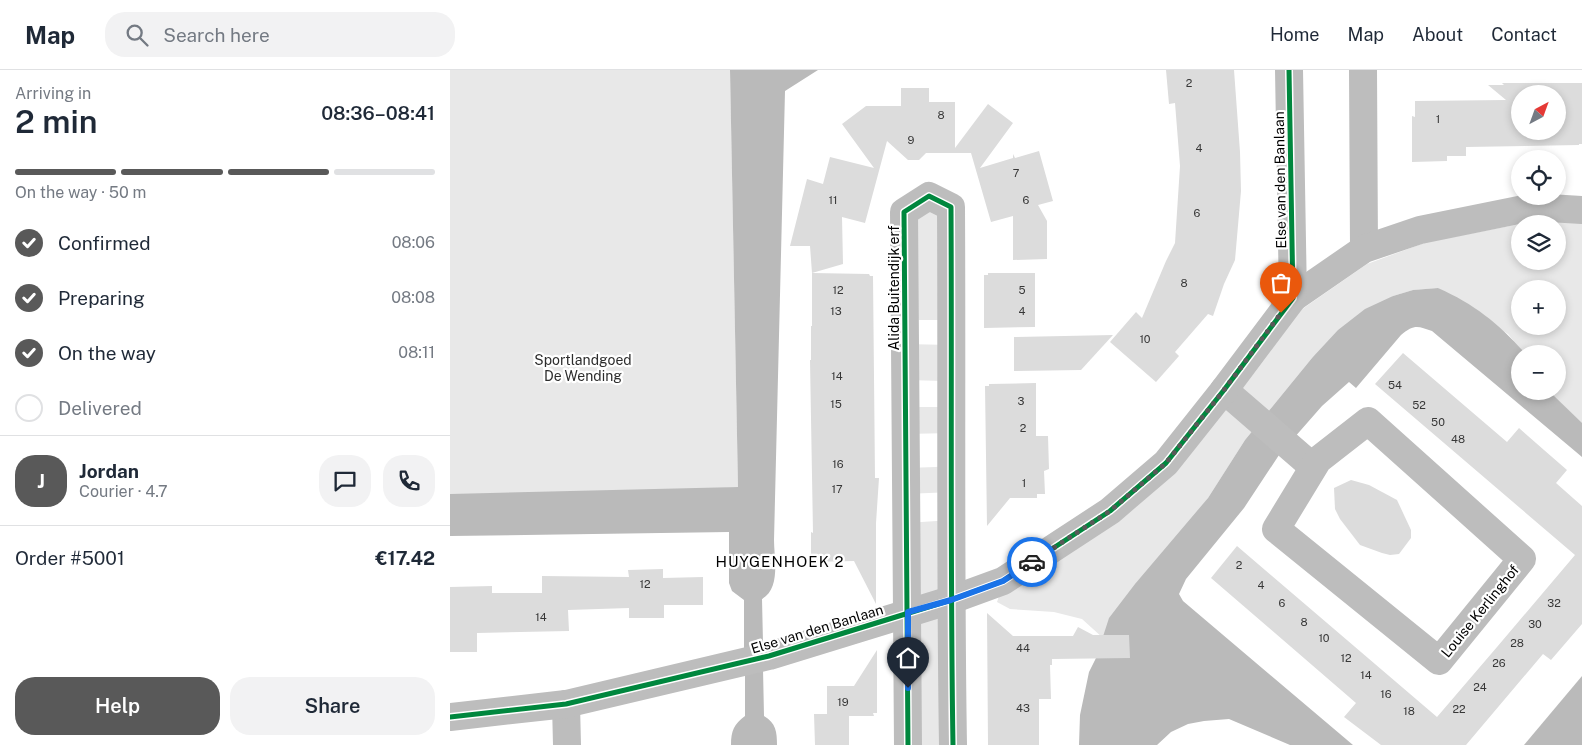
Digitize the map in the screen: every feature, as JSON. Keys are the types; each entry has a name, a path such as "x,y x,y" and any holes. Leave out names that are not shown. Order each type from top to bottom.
{"street":[{"name":"Else van den Banlaan","path":"450,717 566,704 738,664 951,600 1003,581 1110,511 1166,463 1293,298 1289,70"},
{"path":"1363,70 1364,249"},
{"name":"Alida Buitendijk erf","path":"908,745 904,212 929,196 951,207 953,745"},
{"path":"1293,298 1364,249 1420,230 1533,207 1582,210"},
{"path":"1224,390 1303,459"},
{"name":"Louise Kerlinghof","path":"1368,421 1522,559 1439,661 1276,529 1303,459 1318,460 1368,421"},
{"path":"566,704 567,745"}],"green space":[{"name":"Sportlandgoed De Wending","path":"450,70 730,70 738,487 450,507"},
{"path":"951,207 951,320 905,320 904,212"},
{"path":"1566,222 1582,222 1582,424 1558,400 1566,400 1566,345 1517,345 1508,334 1438,288 1413,290 1393,296 1312,358 1245,440 1208,498 1103,638 1082,619 1054,612 1010,609 997,602 1000,593 1147,496 1298,312 1367,264 1427,242 1511,226 1511,270 1566,270"},
{"path":"905,344 951,345 945,381 906,380"},
{"path":"906,407 940,407 952,433 906,434"},
{"path":"952,464 952,492 906,494 906,468 936,467"},
{"path":"952,520 953,745 908,745 906,523"}],"shaded area":[{"path":"730,70 818,70 785,91 774,540 775,572 772,588 762,599 763,643 744,649 744,600 732,591 729,583 729,532 450,536 450,494 738,487"},
{"path":"1438,288 1451,294 1485,315 1517,345 1511,345 1511,397 1432,331 1419,327 1409,329 1401,335 1356,388 1349,382 1322,406 1279,455 1244,508 1186,579 1179,594 1183,601 1353,745 1290,745 1229,719 1188,724 1171,732 1157,745 1079,745 1080,715 1089,672 1096,658 1109,618 1135,584 1208,498 1245,440 1312,358 1338,330 1365,309 1393,296 1413,290"},
{"path":"1514,400 1558,400 1582,423 1582,457"},
{"path":"763,669 764,716 775,728 777,745 731,745 734,728 745,716 745,674"},
{"path":"1582,676 1582,745 1524,745"}],"building":[{"path":"1166,70 1234,70 1241,191 1235,260 1213,316 1208,314 1175,352 1179,356 1156,382 1110,342 1136,312 1142,318 1175,243 1180,166 1175,103 1169,104"},
{"path":"1502,83 1582,83 1582,144 1466,147 1466,156 1447,156 1447,161 1412,162 1412,116 1415,117 1415,101 1506,100 1488,85 1504,85"},
{"path":"901,88 929,88 929,102 955,102 955,148 988,104 1013,123 980,168 1013,158 1013,154 1015,158 1039,151 1053,201 1038,205 1047,221 1047,259 1013,260 1013,216 991,222 971,153 926,153 919,160 908,160 887,141 865,223 842,217 843,264 812,273 810,246 790,246 807,179 823,184 830,157 874,168 842,124 866,106 901,106"},
{"path":"812,273 869,274 873,276 875,478 879,478 876,523 876,604 854,561 811,562 811,532 813,533 810,360"},
{"path":"988,273 1035,273 1035,327 984,328 984,275 988,275"},
{"path":"1113,335 1081,370 1014,371 1014,337"},
{"path":"1403,353 1507,442 1519,428 1567,470 1556,483 1582,506 1582,624 1551,660 1543,654 1466,745 1381,745 1344,717 1356,703 1211,578 1237,546 1437,717 1497,647 1575,555 1375,384"},
{"path":"1036,383 1036,436 1048,436 1049,469 1044,471 1045,494 1037,494 1037,498 1010,498 987,526 985,386 989,386 989,384"},
{"path":"1351,480 1369,485 1397,500 1411,530 1411,538 1399,554 1390,555 1360,545 1340,519 1335,509 1334,488"},
{"path":"663,569 663,578 703,577 703,605 664,605 664,618 629,618 629,608 568,610 569,631 477,633 477,652 450,652 450,587 492,586 492,593 542,593 542,576 629,577 628,570"},
{"path":"987,613 1013,636 1073,636 1078,627 1093,635 1129,635 1130,658 1052,659 1052,665 1050,665 1051,699 1039,699 1039,745 988,745"},
{"path":"877,650 877,713 873,713 874,716 849,716 849,745 815,745 814,714 827,714 827,686 854,686"}],"cycle path":[{"path":"450,717 566,704 769,656 951,600 1003,581 1110,511 1166,463 1293,298 1289,70"},
{"path":"908,745 904,212 929,196 951,207 953,745"}],"way so far":[{"path":"1032,562 1110,511 1166,463 1224,390 1281,313"}],"district":[{"name":"HUYGENHOEK 2","path":"780,561"}],"route":[{"path":"908,688 908,612 951,600 1003,581 1032,562"}]}
